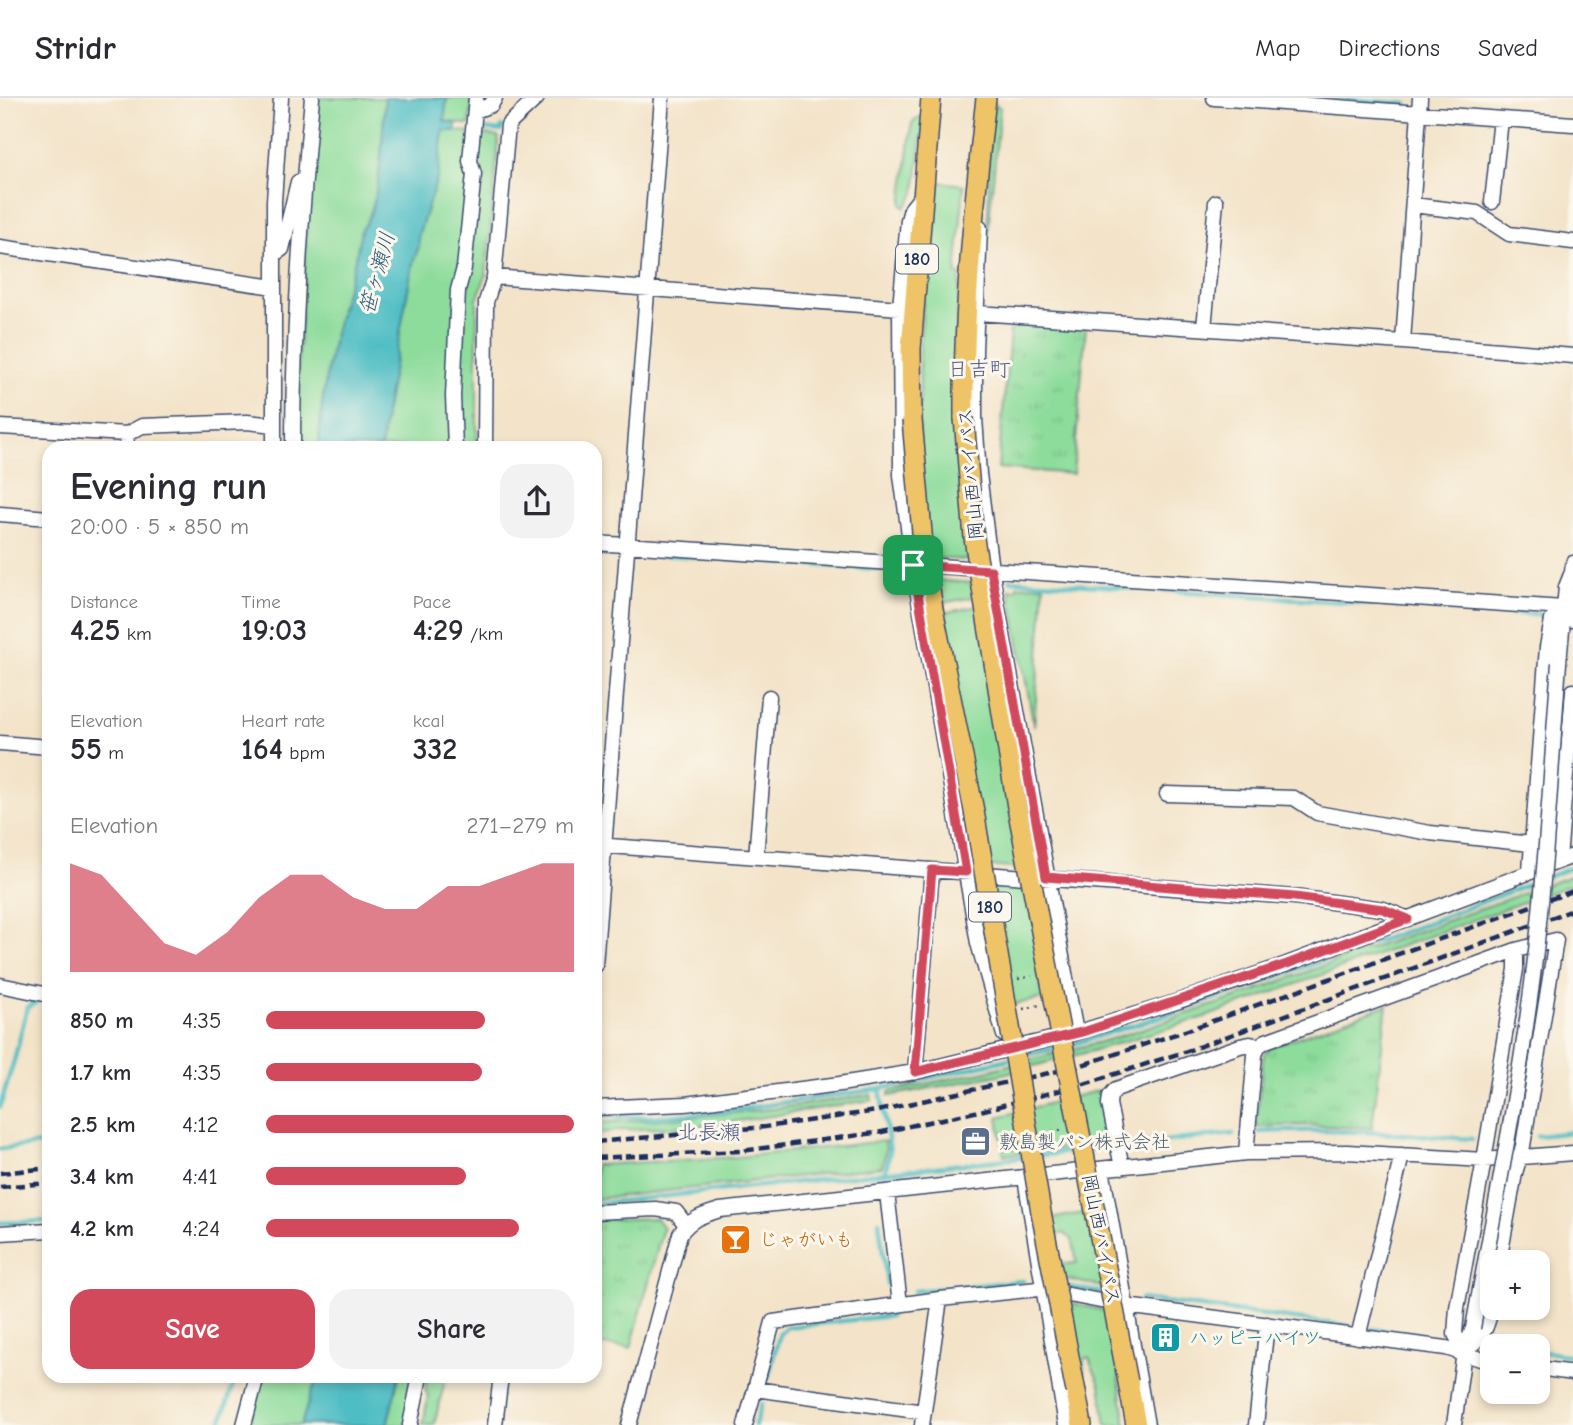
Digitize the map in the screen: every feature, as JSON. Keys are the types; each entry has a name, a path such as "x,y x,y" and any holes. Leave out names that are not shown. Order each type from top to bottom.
{"highway":[{"name":"180","path":"931,98 911,349 912,420 923,544 933,609 974,811 1041,1212 1082,1425"},
{"name":"岡山西バイパス","path":"986,98 963,350 964,418 974,538 1017,807 1136,1425"}],"street":[{"path":"274,441 274,201 281,98"},
{"path":"293,441 298,277 312,98"},
{"path":"455,441 453,396 458,290 464,268 473,188 474,174 470,161 476,105 491,105 495,98"},
{"path":"485,441 486,302 494,277 508,125 537,98"},
{"path":"602,814 627,545 662,98"},
{"path":"1214,98 1420,106 1501,119 1573,124"},
{"path":"1403,342 1420,106"},
{"path":"1492,202 1501,119"},
{"path":"274,255 282,248 300,172 306,165"},
{"path":"978,174 981,242 975,418 979,474 991,570 1076,1033"},
{"path":"922,194 911,209 908,220 900,308 901,475 913,565 978,943 1008,1050"},
{"path":"1204,328 1216,202"},
{"path":"1413,205 1477,212 1509,234 1573,242"},
{"path":"0,247 274,288"},
{"path":"494,277 900,308"},
{"path":"977,313 1573,356"},
{"path":"0,427 127,441 142,426 247,422 274,425"},
{"path":"0,514 42,517"},
{"path":"602,543 1563,608 1573,620"},
{"path":"1454,1425 1464,1352 1473,1328 1509,1131 1532,979 1546,850 1563,608 1573,564"},
{"path":"1533,874 1531,844 1547,647 1552,620 1563,608"},
{"path":"602,1108 685,1104 915,1072 1076,1033 1287,964 1533,874 1566,858 1573,691"},
{"path":"756,857 769,697"},
{"path":"0,743 42,746"},
{"path":"1167,794 1294,798 1317,813 1430,833 1531,844"},
{"path":"602,846 1295,897 1383,909 1408,919"},
{"path":"915,1072 932,870"},
{"path":"1246,1153 1258,1046 1516,950 1556,940 1520,1158 1501,1250"},
{"path":"1464,1352 1454,1334 1457,1308 1516,969 1516,950"},
{"path":"0,985 42,994"},
{"path":"1122,1167 1109,1104 1110,1096 1116,1089 1240,1046 1258,1046"},
{"path":"629,1425 676,1246 686,1225 700,1216 720,1210 1246,1153 1300,1151 1484,1160 1573,1153"},
{"path":"1358,1337 1402,1155"},
{"path":"1102,1169 1147,1425"},
{"path":"1025,1178 1066,1425"},
{"path":"887,1192 900,1304"},
{"path":"602,1212 666,1210 676,1212 686,1225"},
{"path":"0,1233 42,1230"},
{"path":"745,1425 773,1322 940,1299 1038,1289 1126,1306 1464,1352 1480,1358"},
{"path":"755,1390 923,1418 940,1299"},
{"path":"1464,1352 1479,1340 1488,1328 1489,1320"},
{"path":"1256,1425 1267,1324"},
{"path":"1550,1370 1573,1373"},
{"path":"244,1425 255,1383"},
{"path":"410,1425 419,1383"},
{"path":"495,1425 499,1383"}],"path":[{"path":"1516,886 1533,874"},
{"path":"1013,980 1031,976"},
{"path":"1015,1010 1041,1005"},
{"path":"1038,1133 1059,1130"},
{"path":"1008,1141 1009,1152 1011,1151"}],"green space":[{"path":"315,98 385,98 377,188 368,220 361,230 335,335 324,391 319,441 297,441 297,378"},
{"path":"447,98 473,98 469,125 444,121"},
{"path":"994,103 1000,108 987,244 990,139"},
{"path":"919,117 924,117 915,193 905,208 902,205 912,123"},
{"path":"443,130 468,132 471,176 452,441 382,441 413,262 419,246 418,236 438,175"},
{"path":"475,132 499,137 486,275 477,300 477,441 458,441 456,396"},
{"path":"940,182 964,185 956,274 960,275 954,358 956,420 983,561 918,557 920,341 927,256"},
{"path":"1011,322 1086,327 1073,474 998,468"},
{"path":"919,579 986,584 988,595 923,606"},
{"path":"1044,585 1034,726 1009,589"},
{"path":"990,604 1037,858 1036,863 1025,869 976,865 968,856 925,616"},
{"path":"1573,875 1573,884 1208,1016 1092,1051 998,1075 889,1096 892,1091 982,1072 1108,1040 1235,998"},
{"path":"975,880 1037,886 1063,995 998,1007 972,882"},
{"path":"1387,1005 1372,1128 1300,1125 1256,1127 1263,1059 1270,1047"},
{"path":"1100,1090 1111,1144 1004,1155 998,1117"},
{"path":"871,1095 872,1100 762,1118 602,1134 602,1123 774,1109"},
{"path":"885,1141 886,1150 882,1167 602,1198 602,1165 738,1157"},
{"path":"1101,1210 1118,1290 1046,1275 1044,1265 1077,1263 1072,1239 1063,1233 1040,1240 1037,1221"},
{"path":"656,1218 663,1228 631,1348 602,1345 602,1220"},
{"path":"1052,1299 1121,1314 1119,1381 1126,1425 1106,1425 1100,1385 1089,1358 1084,1358 1084,1387"},
{"path":"261,1383 316,1383 301,1425 249,1425"},
{"path":"397,1383 415,1383 406,1425 387,1425"},
{"path":"426,1383 444,1383 434,1425 423,1425 428,1396 425,1389"}],"water":[{"name":"笹ヶ瀬川","path":"385,98 447,98 444,121 456,123 456,131 443,131 438,175 418,236 419,246 413,262 382,441 319,441 327,372 361,229 368,220 373,205 382,147"},
{"path":"316,1383 397,1383 387,1425 301,1425"}],"waterway":[{"path":"1332,98 1407,104"},
{"path":"483,129 501,131 502,127"},
{"path":"602,551 620,552"},
{"path":"634,553 892,570"},
{"path":"1010,580 1542,615"},
{"path":"1548,877 1573,867"},
{"path":"1069,1045 1179,1011 1409,930 1540,880"},
{"path":"0,1107 27,1008 42,994"},
{"path":"20,996 35,1003"},
{"path":"1021,1056 1057,1048"},
{"path":"602,1116 650,1117 719,1112 880,1089 1009,1059"},
{"path":"880,1089 890,1151 885,1173"},
{"path":"1259,1132 1339,1131 1472,1139"},
{"path":"1537,1136 1573,1132"},
{"path":"1128,1145 1233,1134"},
{"path":"0,1149 42,1144"},
{"path":"1088,1150 1111,1147"},
{"path":"1036,1156 1079,1151"},
{"path":"602,1203 1027,1157"},
{"path":"0,1223 42,1221"},
{"path":"879,1221 887,1284"},
{"path":"914,1291 1023,1281"},
{"path":"1061,1286 1104,1293"},
{"path":"1141,1299 1348,1326"},
{"path":"768,1378 780,1333 787,1327 890,1316"},
{"path":"1373,1329 1419,1335"},
{"path":"1550,1353 1573,1356"},
{"path":"220,1425 234,1383"},
{"path":"755,1425 761,1404"}],"railway":[{"path":"602,1141 765,1127 877,1111 1076,1067 1185,1031 1573,891"},
{"path":"602,1158 741,1151 882,1132 984,1110 1081,1085 1190,1050 1573,910"},
{"path":"0,1173 42,1169"},
{"path":"0,1187 42,1184"}],"place":[{"name":"敷島製パン株式会社","path":"976,1141"},
{"name":"じゃがいも","path":"736,1239"},
{"name":"ハッピーハイツ","path":"1166,1337"}],"district":[{"name":"日吉町","path":"979,369"},
{"name":"北長瀬","path":"709,1132"}],"route":[{"path":"913,565 991,570 1046,877 1295,897 1383,909 1408,919 1287,964 1086,1031 915,1072 932,870 966,872 913,565"}]}
